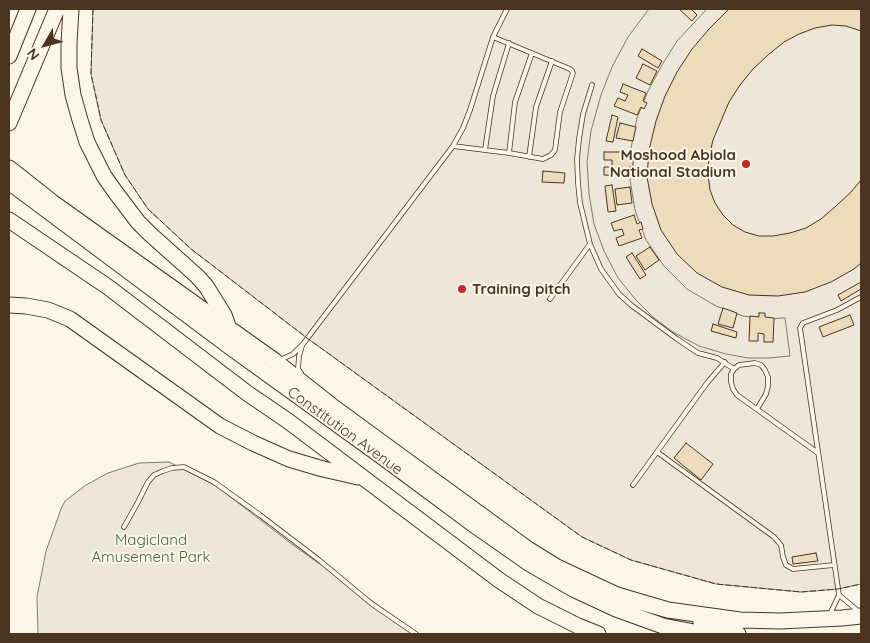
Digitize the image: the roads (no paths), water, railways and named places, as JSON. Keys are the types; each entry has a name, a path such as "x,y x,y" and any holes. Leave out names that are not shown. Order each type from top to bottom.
{"highway":[{"path":"9,56 28,9"},
{"path":"9,124 57,9"},
{"path":"71,9 70,77 80,120 94,158 104,176 138,222 206,286 233,331"},
{"path":"11,177 52,202 233,331 268,363 307,386 528,549 558,567 617,595 738,634"},
{"name":"Constitution Avenue","path":"11,177 30,198 230,347 268,363 388,461 530,564 573,589 616,609 663,626 705,634"},
{"path":"30,198 52,202"},
{"name":"Constitution Avenue","path":"9,220 108,287 247,393 365,478 498,580 538,606 582,630 598,634"},
{"path":"9,305 48,310 70,319 220,426 289,459 322,469 365,478"},
{"path":"668,610 740,620 780,621 828,619 861,615"}],"lane":[{"path":"268,363 293,354 303,344 453,146 470,110 493,37 508,9"},
{"path":"453,146 543,159 551,155 555,150 560,112 574,73 570,68 493,37"},
{"path":"485,150 493,96 509,43"},
{"path":"509,153 515,102 532,53"},
{"path":"530,157 536,107 552,61"},
{"path":"592,85 583,114 577,159 580,203 590,244 601,269 619,294 677,340 698,353 725,362 734,369"},
{"path":"550,299 590,244"},
{"path":"828,619 839,595 800,328 803,323 837,310 861,297"},
{"path":"303,344 299,356 298,369 307,386"},
{"path":"634,485 707,383 725,362"},
{"path":"757,409 766,394 768,377 761,365 755,363 739,365 731,374 733,389 737,395 818,453"},
{"path":"657,452 774,537 780,545 786,566 793,569 834,565"},
{"path":"124,527 148,482 154,475 172,468 184,467 214,482 260,515 372,604 416,634"},
{"path":"839,595 861,615"}],"place":[{"name":"Moshood Abiola National Stadium","path":"746,164"},
{"name":"Training pitch","path":"462,289"}],"park label":[{"name":"Magicland Amusement Park","path":"151,548"}]}
